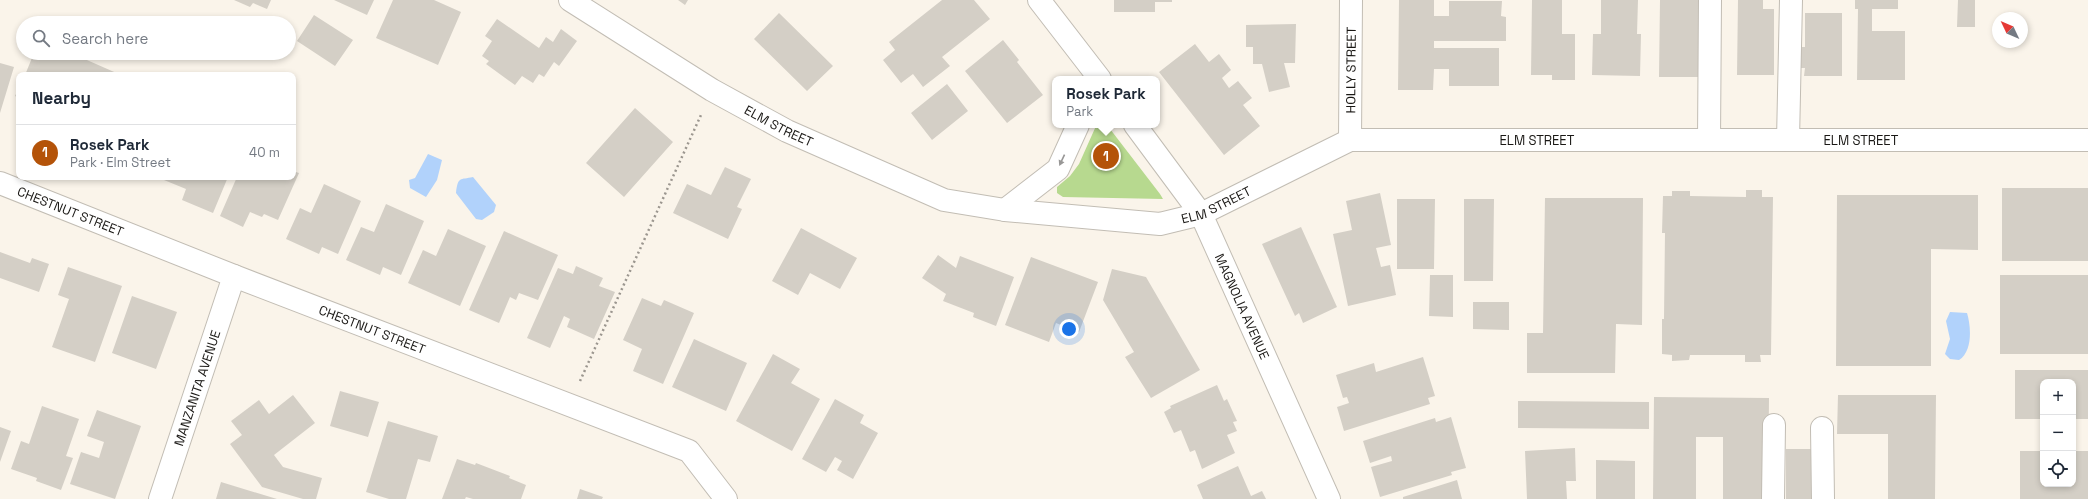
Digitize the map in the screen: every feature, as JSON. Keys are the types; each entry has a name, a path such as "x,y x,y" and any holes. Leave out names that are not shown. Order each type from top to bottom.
{"street":[{"name":"ELM STREET","path":"570,0 712,90 787,131 944,200 1005,210 1160,224 1201,214 1350,140 2088,140"},
{"path":"1039,0 1094,76"},
{"name":"HOLLY STREET","path":"1350,140 1351,0"},
{"path":"1709,140 1710,0"},
{"path":"1788,140 1791,0"},
{"path":"1005,210 1058,169 1077,128"},
{"name":"MAGNOLIA AVENUE","path":"1137,128 1201,214 1329,499"},
{"name":"CHESTNUT STREET","path":"0,183 234,276 689,451 726,499"},
{"name":"MANZANITA AVENUE","path":"160,499 234,276"},
{"path":"1773,499 1774,425"},
{"path":"1822,428 1823,499"}],"path":[{"path":"570,405 695,129"}],"green space":[{"path":"1095,128 1109,128 1163,199 1063,197 1057,193 1057,187 1070,176 1079,164"}],"water":[{"path":"428,154 442,160 437,180 426,197 410,188 409,180 415,178"},
{"path":"473,177 496,205 494,212 482,220 476,219 456,193 460,180"},
{"path":"1950,312 1967,313 1968,318 1970,331 1969,345 1964,356 1959,360 1950,359 1945,354 1950,339 1946,321"}],"building":[{"path":"234,0 271,0 267,9 253,3 250,7"},
{"path":"334,0 374,0 367,15"},
{"path":"393,0 434,0 461,12 438,65 376,38"},
{"path":"678,0 688,0 685,5"},
{"path":"942,0 974,0 990,19 942,57 950,66 923,87 913,74 901,83 883,60 895,50 889,42"},
{"path":"1114,0 1172,0 1172,2 1155,2 1155,12 1114,12"},
{"path":"1399,0 1434,0 1434,16 1449,16 1449,1 1502,1 1501,16 1506,17 1506,41 1434,41 1434,48 1499,48 1499,86 1449,86 1449,69 1434,69 1433,90 1398,90"},
{"path":"1532,0 1562,0 1562,34 1575,34 1575,80 1552,80 1552,75 1531,75"},
{"path":"1601,0 1638,0 1637,34 1641,34 1640,76 1592,75 1593,34 1601,34"},
{"path":"1660,0 1706,0 1705,77 1659,77"},
{"path":"1738,0 1763,0 1763,9 1774,9 1774,75 1737,75"},
{"path":"1855,0 1898,0 1898,9 1872,9 1872,31 1905,31 1905,80 1857,80 1858,9 1855,9"},
{"path":"1958,0 1975,0 1975,27 1957,27"},
{"path":"779,13 833,66 807,91 754,39"},
{"path":"1805,13 1842,13 1842,76 1804,76 1805,68 1797,68 1797,47 1805,47"},
{"path":"314,15 353,40 335,66 297,41"},
{"path":"497,19 539,48 546,37 553,42 561,29 577,41 559,66 554,62 544,77 539,74 533,83 522,76 515,85 486,64 489,61 482,56 492,41 485,36"},
{"path":"1296,24 1295,63 1284,63 1290,87 1269,92 1262,64 1253,64 1253,47 1246,47 1246,25"},
{"path":"1003,40 1019,60 1017,62 1043,95 1007,123 965,71"},
{"path":"1195,44 1209,62 1219,54 1231,70 1222,78 1229,88 1238,81 1252,98 1243,105 1260,126 1224,155 1159,72"},
{"path":"31,60 87,60 114,72 26,72"},
{"path":"0,63 14,67 0,113"},
{"path":"947,84 968,111 932,140 911,113"},
{"path":"635,108 673,142 624,197 586,163"},
{"path":"725,167 751,179 737,207 742,209 728,239 673,213 687,184 711,195"},
{"path":"296,172 299,173 296,180"},
{"path":"164,180 227,180 213,213 182,200 186,189"},
{"path":"236,180 296,180 278,220 264,214 262,217 250,212 243,227 220,216"},
{"path":"324,184 361,201 338,254 322,247 319,254 286,239 300,208 311,213"},
{"path":"2002,188 2088,188 2088,261 2002,261"},
{"path":"1746,190 1762,190 1762,197 1773,197 1771,355 1760,355 1761,362 1745,362 1745,355 1690,355 1689,360 1672,361 1672,355 1662,354 1665,233 1662,233 1663,196 1672,196 1672,191 1690,191 1690,196 1746,197"},
{"path":"1380,193 1391,245 1376,248 1381,267 1390,265 1396,295 1348,306 1333,234 1352,230 1346,201"},
{"path":"1837,195 1978,195 1978,250 1931,249 1931,366 1836,366"},
{"path":"1545,198 1643,198 1642,325 1616,324 1615,373 1527,373 1527,333 1543,333"},
{"path":"1397,199 1435,199 1434,269 1397,269"},
{"path":"1464,199 1494,199 1493,281 1464,281"},
{"path":"386,204 424,221 401,275 383,267 380,275 346,260 361,227 374,232"},
{"path":"1301,227 1337,307 1303,323 1299,313 1295,316 1262,244"},
{"path":"801,228 857,258 840,289 810,273 798,295 772,281"},
{"path":"448,229 486,246 460,306 408,283 423,250 436,256"},
{"path":"504,231 558,255 538,300 519,293 516,300 510,297 499,323 469,310"},
{"path":"0,252 30,263 32,258 49,264 39,292 0,278"},
{"path":"938,255 956,268 960,256 1014,277 996,326 973,317 974,313 943,301 946,294 922,278"},
{"path":"1031,257 1098,282 1079,332 1056,323 1049,342 1005,325"},
{"path":"576,266 603,278 599,286 615,292 594,339 567,327 570,319 564,316 550,348 527,338 558,268 573,274"},
{"path":"68,267 122,286 95,362 52,347 69,299 58,295"},
{"path":"1112,269 1146,277 1200,370 1151,398 1125,357 1134,352 1103,300"},
{"path":"1430,275 1453,275 1453,317 1429,316"},
{"path":"2000,275 2088,275 2088,354 2000,354"},
{"path":"132,296 177,312 156,369 112,353"},
{"path":"642,298 661,306 664,300 694,313 663,384 633,371 642,349 623,340"},
{"path":"1473,302 1509,302 1509,330 1473,329"},
{"path":"694,339 747,363 726,411 672,387"},
{"path":"773,354 800,369 791,383 820,399 792,451 736,421"},
{"path":"1423,357 1435,396 1428,398 1430,404 1344,431 1337,407 1349,403 1347,397 1343,398 1336,375 1374,363 1376,372"},
{"path":"2015,370 2088,370 2088,419 2076,419 2076,379 2040,379 2040,419 2015,419"},
{"path":"1217,385 1224,401 1227,399 1237,421 1233,422 1237,431 1227,435 1235,453 1202,469 1195,450 1190,452 1181,430 1174,433 1164,412 1171,408 1170,406"},
{"path":"340,391 379,402 368,437 330,426"},
{"path":"293,395 315,423 274,455 283,467 322,478 316,499 303,499 262,487 230,444 242,435 231,421 259,400 269,414"},
{"path":"1838,395 1936,395 1935,499 1888,499 1888,434 1837,434"},
{"path":"1654,397 1769,398 1768,499 1723,499 1723,437 1696,437 1696,499 1653,499"},
{"path":"835,399 864,415 860,423 878,433 853,479 837,470 842,461 835,457 826,472 802,459"},
{"path":"1518,401 1649,402 1649,429 1518,428"},
{"path":"42,406 79,419 66,456 73,458 61,490 36,481 37,478 11,469 21,441 29,444"},
{"path":"97,410 141,426 115,499 70,484 81,452 99,458 104,442 87,436"},
{"path":"1451,417 1466,468 1451,472 1452,475 1380,497 1371,467 1392,461 1391,456 1370,463 1363,441 1435,418 1436,422"},
{"path":"388,421 438,436 430,462 418,459 406,499 389,499 366,492"},
{"path":"0,427 11,431 0,462"},
{"path":"1575,448 1576,481 1566,481 1567,499 1527,499 1525,451"},
{"path":"1786,449 1816,449 1816,499 1786,499"},
{"path":"2020,451 2040,451 2040,487 2076,487 2076,451 2088,451 2088,499 2020,499"},
{"path":"457,459 475,465 476,463 510,476 509,478 526,485 521,499 473,499 466,497 465,499 442,499"},
{"path":"1596,460 1635,461 1635,499 1596,499"},
{"path":"1238,466 1251,496 1262,491 1266,499 1203,499 1197,485"},
{"path":"1457,480 1462,499 1403,499 1403,497"},
{"path":"221,482 277,499 216,499"},
{"path":"580,489 603,497 602,499 577,499"}],"place":[{"name":"Rosek Park","path":"1106,156"}]}
